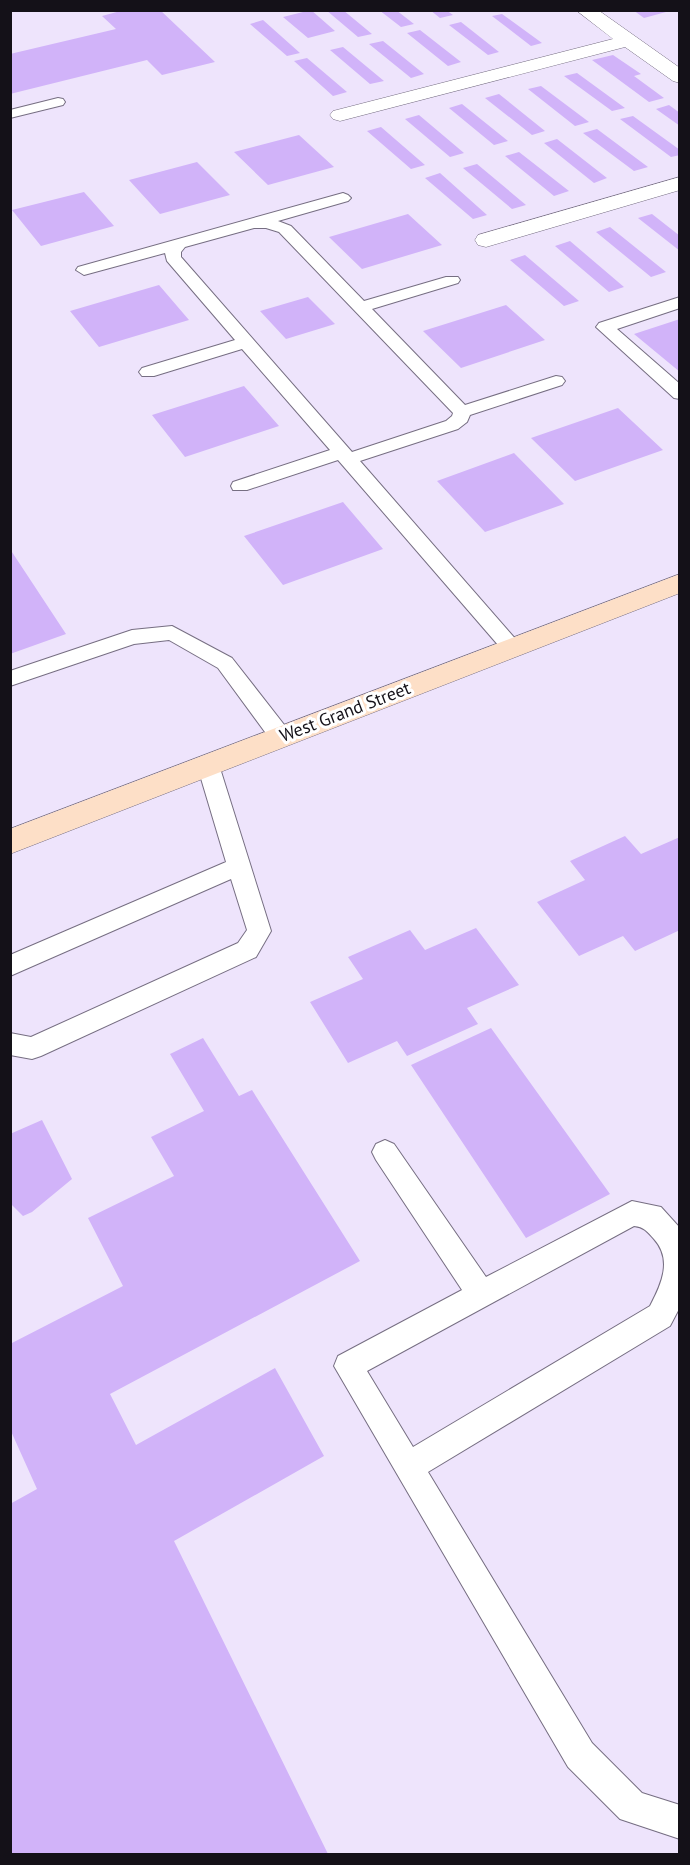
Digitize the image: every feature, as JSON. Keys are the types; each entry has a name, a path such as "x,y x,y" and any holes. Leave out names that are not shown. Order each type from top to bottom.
{"main road":[{"name":"West Grand Street","path":"10,842 680,583"}],"street":[{"path":"585,10 680,77"},
{"path":"340,115 627,41"},
{"path":"486,240 680,183"}],"lane":[{"path":"10,114 58,102"},
{"path":"84,270 343,198"},
{"path":"253,223 268,223 285,229 462,412"},
{"path":"180,243 173,251 173,258 512,648"},
{"path":"361,307 452,280"},
{"path":"680,302 605,327 680,394"},
{"path":"148,372 246,342"},
{"path":"462,412 556,381"},
{"path":"240,486 452,424 461,418 462,412"},
{"path":"10,679 132,637 172,633 225,663 281,737"},
{"path":"10,1044 32,1048 247,950 259,930 208,765"},
{"path":"10,966 239,866"},
{"path":"385,1152 481,1294"},
{"path":"408,1467 660,1316 674,1289 679,1263 671,1238 651,1216 632,1213 348,1366 408,1467 580,1755 632,1807 680,1822"}],"building":[{"path":"124,10 160,10 215,62 162,75 147,60 10,94 10,54 116,29 102,16"},
{"path":"311,10 335,31 308,38 283,17"},
{"path":"326,10 343,10 372,34 358,37"},
{"path":"379,10 396,10 414,24 401,27"},
{"path":"430,10 446,10 453,15 440,18"},
{"path":"633,10 664,10 666,12 644,18"},
{"path":"502,14 542,43 531,46 492,16"},
{"path":"263,20 300,53 287,56 250,24"},
{"path":"461,22 499,52 488,55 449,25"},
{"path":"420,30 461,62 448,66 407,33"},
{"path":"383,41 424,74 411,78 369,44"},
{"path":"343,47 384,81 370,84 330,50"},
{"path":"613,55 641,74 634,76 664,98 649,102 592,60"},
{"path":"307,58 347,92 333,96 294,61"},
{"path":"577,73 625,108 612,111 564,76"},
{"path":"541,86 589,122 575,126 528,89"},
{"path":"499,94 545,131 532,135 485,98"},
{"path":"462,104 508,141 494,145 449,108"},
{"path":"669,105 680,113 680,126 656,109"},
{"path":"419,115 464,153 450,157 405,119"},
{"path":"633,116 680,150 680,155 671,157 620,119"},
{"path":"381,127 425,165 411,169 367,131"},
{"path":"597,129 648,167 634,171 583,133"},
{"path":"299,135 334,167 268,185 234,152"},
{"path":"557,139 607,178 594,183 544,143"},
{"path":"519,152 569,191 554,196 505,156"},
{"path":"197,162 230,195 160,214 129,180"},
{"path":"477,164 526,205 512,209 463,168"},
{"path":"440,173 487,215 473,219 425,178"},
{"path":"84,192 114,226 41,246 12,210"},
{"path":"408,214 442,245 362,269 329,237"},
{"path":"652,214 680,236 680,251 638,218"},
{"path":"610,227 666,272 651,277 596,232"},
{"path":"570,241 624,287 609,292 555,246"},
{"path":"525,255 579,301 564,306 510,260"},
{"path":"159,285 189,320 99,347 70,311"},
{"path":"308,297 335,324 286,339 260,311"},
{"path":"506,305 545,340 461,368 423,331"},
{"path":"680,319 680,372 634,334"},
{"path":"244,386 279,426 185,457 152,415"},
{"path":"618,408 663,450 575,481 531,438"},
{"path":"514,453 564,504 485,532 437,481"},
{"path":"343,502 383,549 283,585 244,536"},
{"path":"10,549 66,634 10,654"},
{"path":"625,836 641,854 680,837 680,930 635,951 623,936 579,956 537,902 585,880 570,861"},
{"path":"476,928 519,985 467,1008 478,1024 407,1056 397,1041 348,1063 310,1002 363,979 348,957 410,930 425,950"},
{"path":"491,1028 610,1194 526,1238 411,1065"},
{"path":"203,1038 239,1096 252,1090 360,1261 110,1394 136,1445 275,1368 324,1456 174,1541 328,1854 10,1854 10,1504 37,1489 10,1429 10,1344 123,1286 88,1218 174,1176 151,1137 204,1111 170,1054"},
{"path":"42,1120 72,1179 32,1212 23,1216 10,1203 10,1134"}]}
